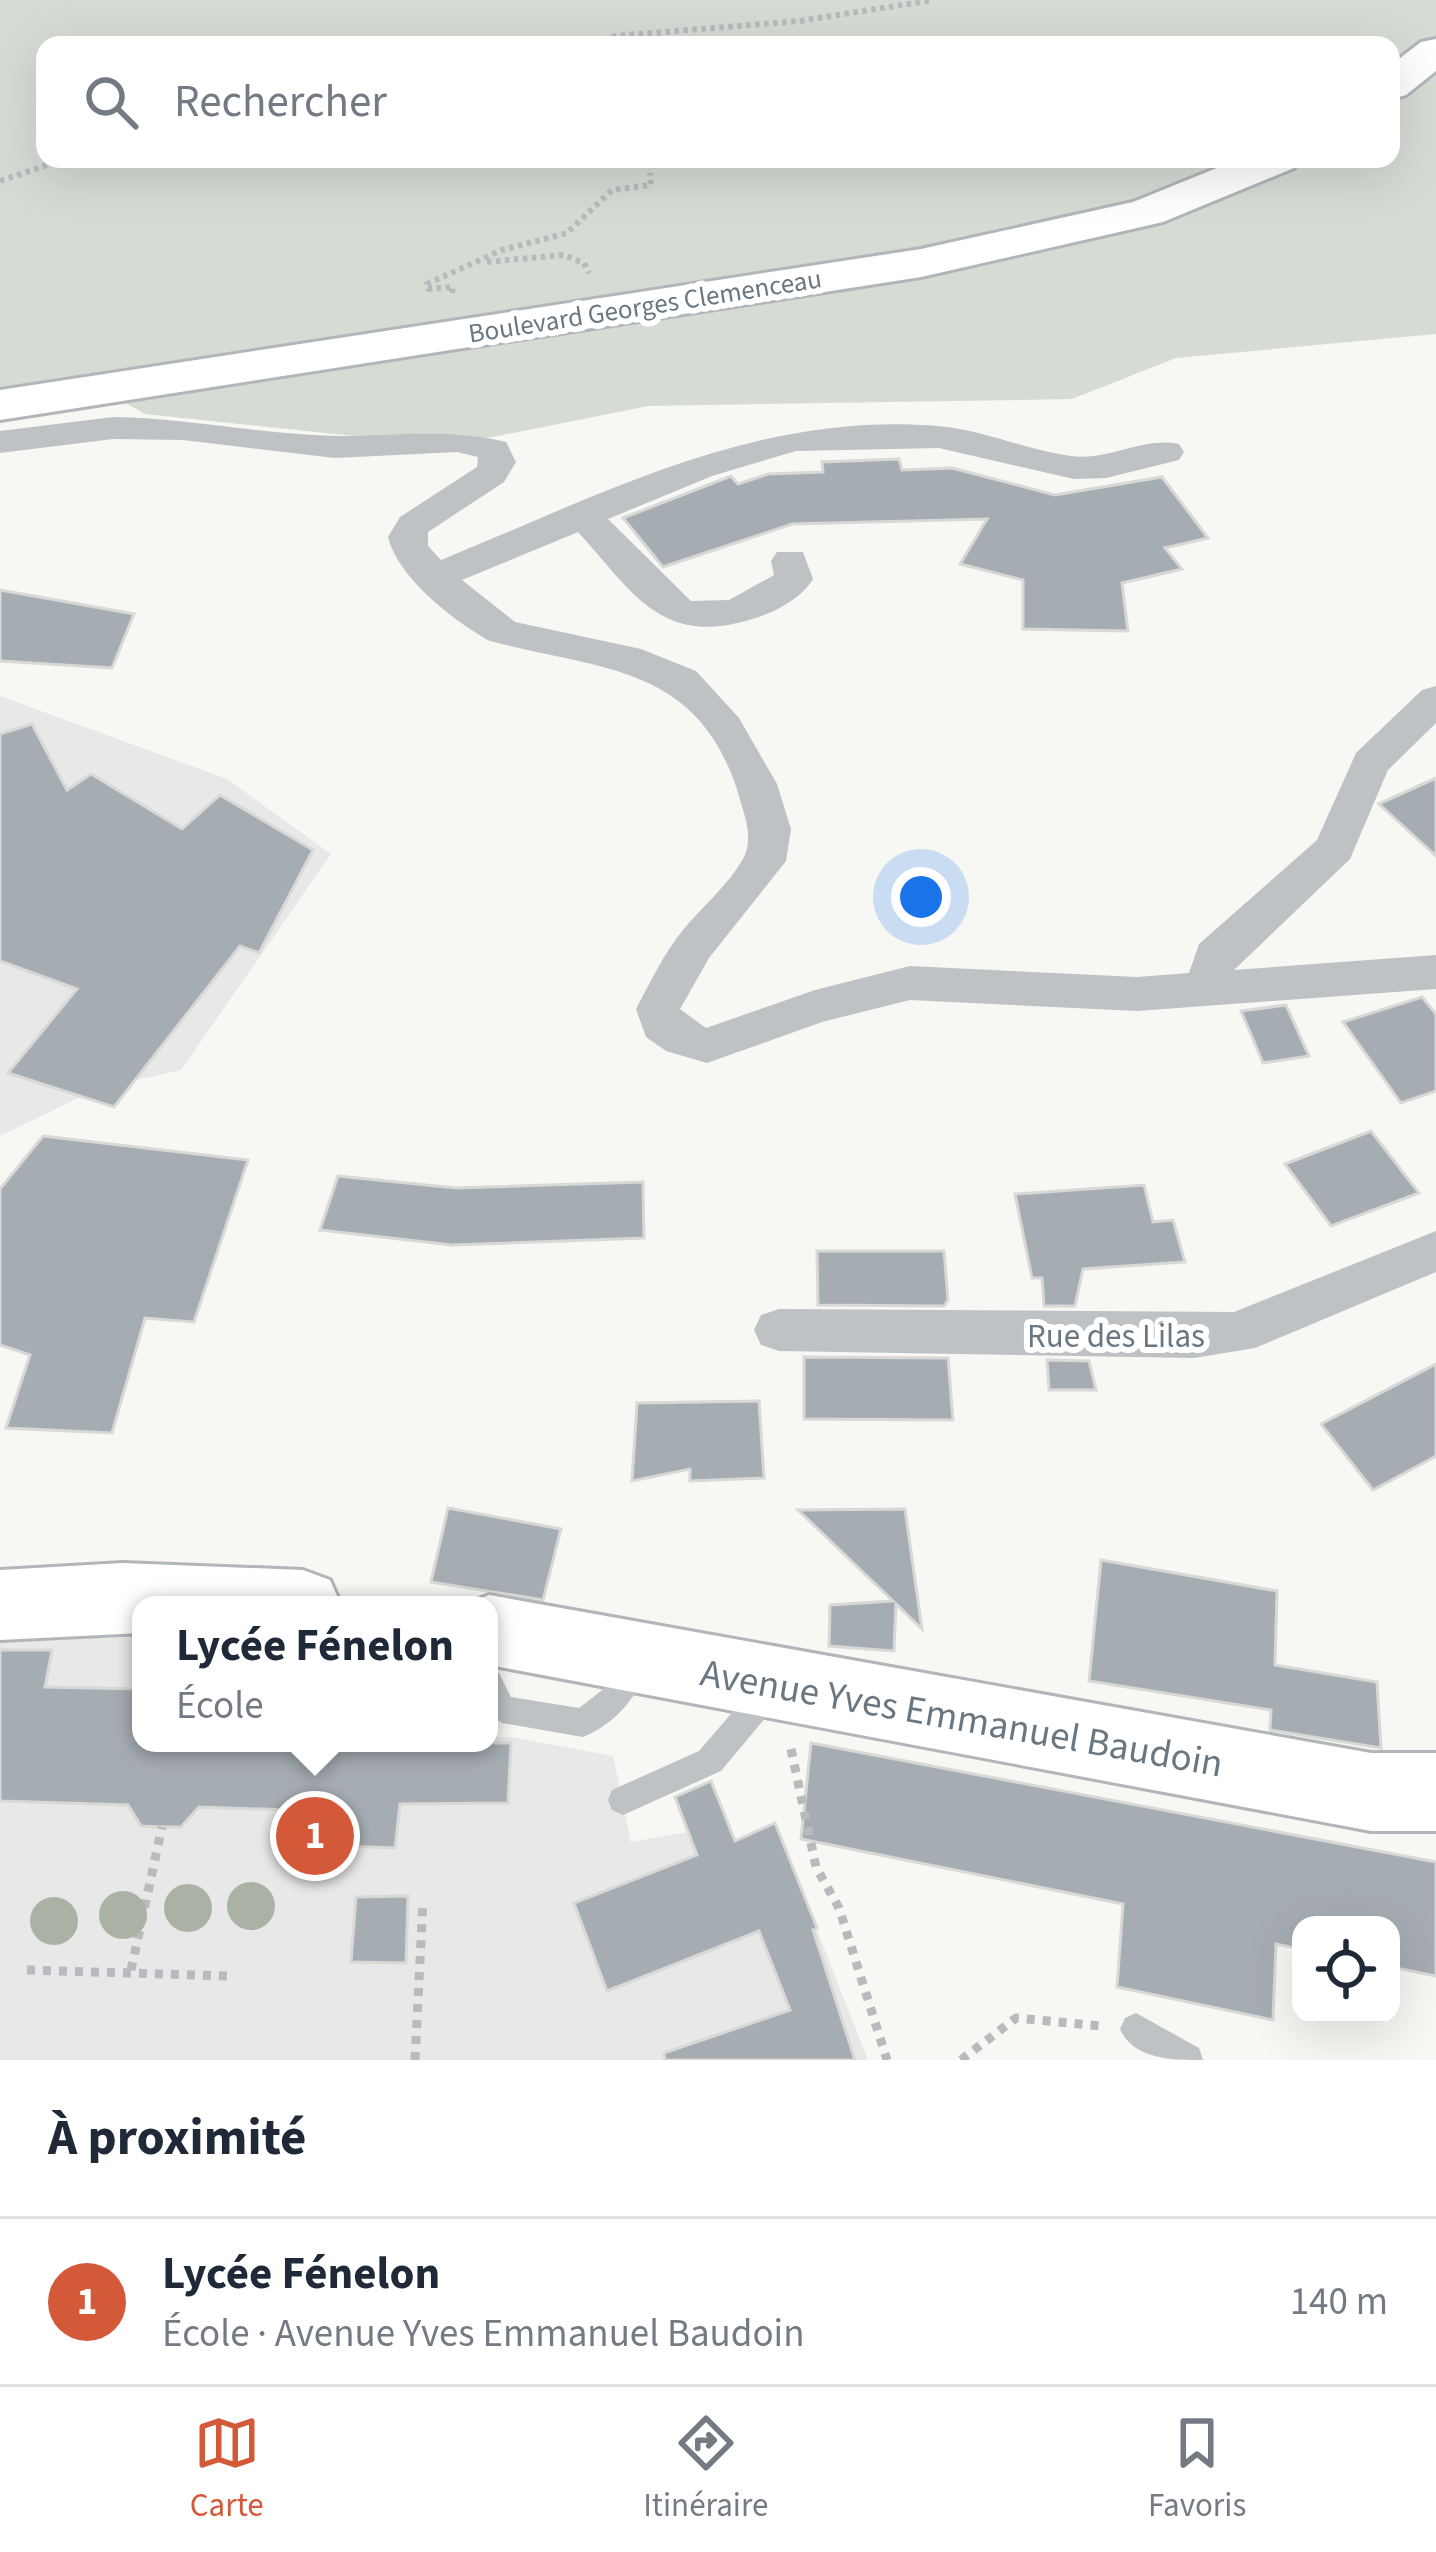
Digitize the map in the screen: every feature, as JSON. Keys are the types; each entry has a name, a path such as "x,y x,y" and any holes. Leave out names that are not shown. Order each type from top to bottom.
{"main road":[{"path":"1400,79 1436,51"},
{"name":"Boulevard Georges Clemenceau","path":"0,405 921,262 1147,212 1256,168"},
{"path":"0,1605 132,1598"},
{"name":"Avenue Yves Emmanuel Baudoin","path":"498,1632 1371,1792 1436,1792"}],"street":[{"path":"0,442 113,428 240,434 335,447 477,442 493,450 498,462 491,474 413,525 407,537 410,550 483,621 505,632 641,662 682,680 725,728 756,784 770,829 765,861 694,947 658,1009 662,1025 682,1039 707,1046 815,1007 910,983 1137,994 1209,985 1436,972"},
{"path":"435,577 699,468 794,440 939,437 1074,468 1166,452"},
{"path":"584,516 669,608 686,616 728,612 784,589 794,579 790,561"},
{"path":"1209,985 1215,956 1335,848 1370,763 1436,700"},
{"name":"Rue des Lilas","path":"779,1330 1194,1337 1237,1333 1436,1250"}],"lane":[{"path":"498,1701 502,1709 583,1723 620,1694 639,1658"},
{"path":"622,1800 710,1761 777,1683"},
{"path":"1136,2029 1187,2060"}],"path":[{"path":"615,36 800,21 933,0"},
{"path":"0,181 38,168"},
{"path":"435,339 428,296 454,292 453,287 428,289 427,284 567,233 613,190 651,185 650,173"},
{"path":"479,262 562,255 584,263 595,312"},
{"path":"777,1683 816,1868 839,1908 887,2060"},
{"path":"131,1970 162,1827"},
{"path":"415,2060 423,1901"},
{"path":"27,1970 230,1976"},
{"path":"962,2060 1016,2018 1136,2029"}],"shaded area":[{"path":"0,0 1436,0 1436,334 1176,358 1072,399 648,406 448,446 145,414 83,379 0,391"},
{"path":"0,696 227,779 331,854 181,1070 97,1089 0,1136"},
{"path":"132,1619 132,1752 498,1752 498,1737 511,1737 613,1756 631,1842 688,1832 735,1840 775,1823 868,2060 0,2060 0,1625"}],"building":[{"path":"899,459 902,470 952,468 1055,495 1162,477 1208,538 1165,548 1182,569 1122,583 1128,631 1023,629 1023,580 960,564 987,519 792,524 663,567 623,518 731,476 738,484 768,474 823,472 822,462"},
{"path":"0,590 134,614 112,668 0,661"},
{"path":"32,724 67,790 91,774 182,829 220,795 313,850 259,953 240,946 114,1107 8,1073 77,989 0,961 0,734"},
{"path":"1436,778 1436,856 1379,804"},
{"path":"1422,997 1436,1014 1436,1091 1401,1103 1343,1022"},
{"path":"1286,1005 1309,1056 1263,1063 1241,1011"},
{"path":"1371,1131 1419,1193 1331,1226 1285,1164"},
{"path":"43,1136 248,1160 194,1322 145,1318 112,1433 6,1428 30,1355 0,1345 0,1189"},
{"path":"338,1176 456,1188 643,1182 644,1238 452,1245 320,1230"},
{"path":"1144,1185 1153,1222 1173,1220 1185,1262 1083,1269 1075,1306 1044,1306 1042,1278 1032,1278 1015,1194"},
{"path":"817,1251 944,1251 948,1300 944,1306 818,1305"},
{"path":"804,1357 948,1358 953,1420 804,1419"},
{"path":"1047,1360 1089,1361 1096,1390 1049,1390"},
{"path":"1436,1364 1436,1456 1373,1490 1321,1424"},
{"path":"759,1401 764,1478 690,1481 690,1469 632,1481 637,1403"},
{"path":"448,1508 561,1529 543,1600 431,1582"},
{"path":"905,1509 922,1629 896,1604 894,1651 829,1646 830,1605 893,1601 798,1510"},
{"path":"1101,1560 1277,1591 1275,1665 1377,1682 1381,1748 1270,1730 1271,1710 1089,1681"},
{"path":"0,1650 52,1650 45,1687 132,1689 132,1752 498,1752 498,1743 511,1743 508,1803 400,1804 395,1848 315,1845 317,1811 199,1807 181,1827 162,1827 141,1826 128,1805 0,1801"},
{"path":"811,1743 1436,1862 1436,1976 1400,1969 1400,1916 1292,1916 1292,1947 1276,1944 1273,2020 1117,1987 1123,1904 801,1839"},
{"path":"711,1781 735,1841 775,1823 817,1928 813,1930 855,2060 665,2060 664,2053 790,2010 759,1931 607,1991 574,1903 697,1855 675,1797"},
{"path":"408,1896 406,1963 351,1962 356,1897"}],"place":[{"name":"Lycée Fénelon","path":"315,1836"}]}
